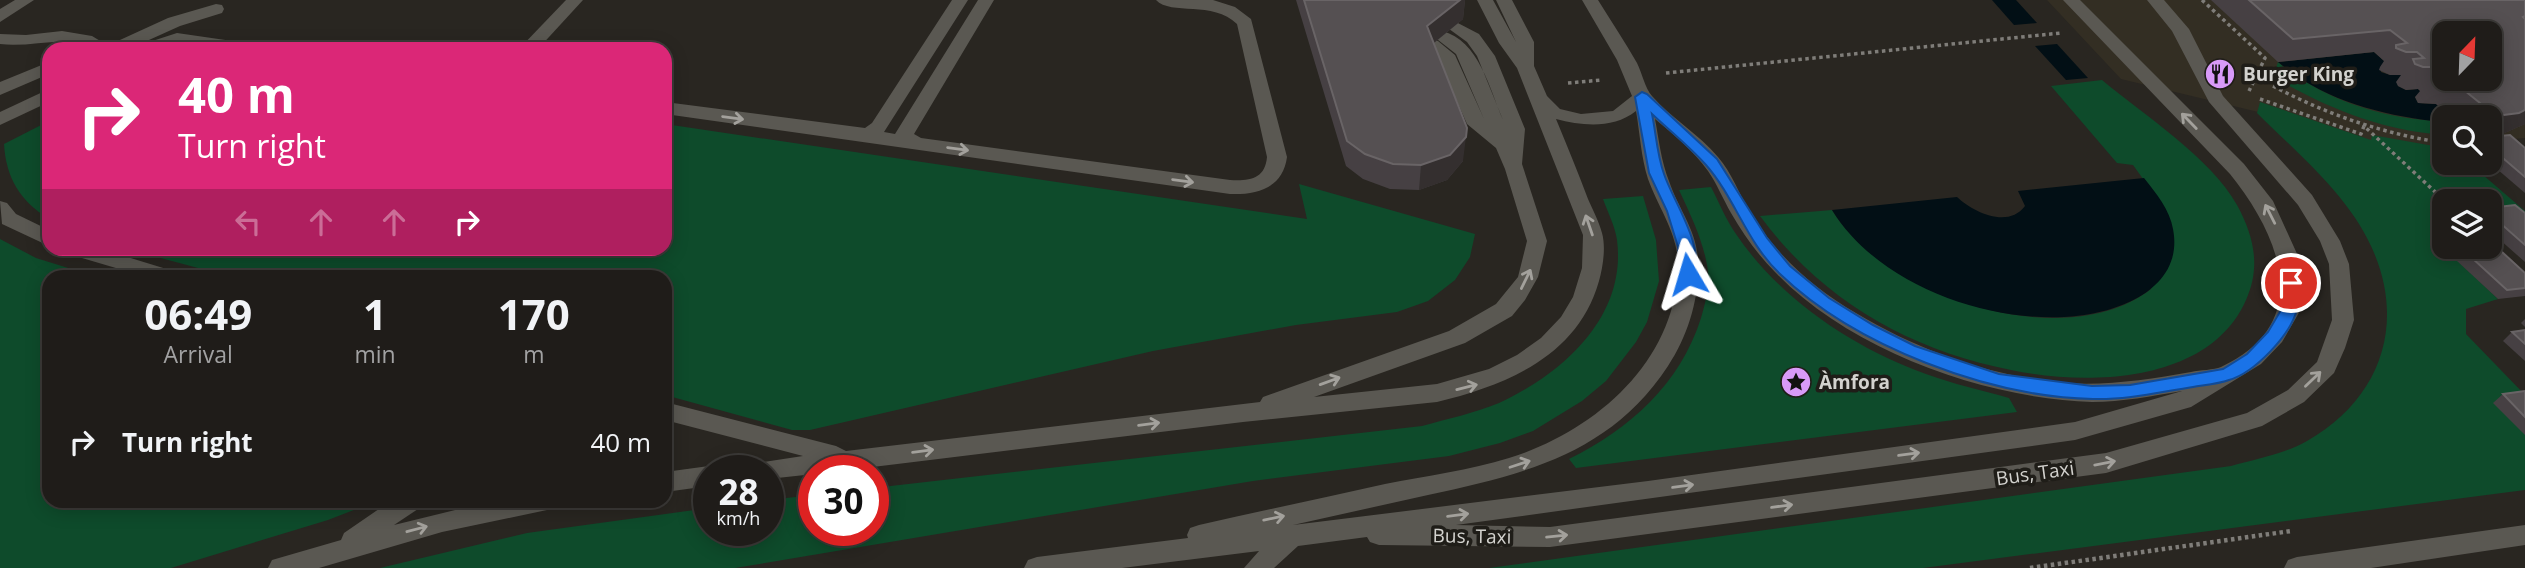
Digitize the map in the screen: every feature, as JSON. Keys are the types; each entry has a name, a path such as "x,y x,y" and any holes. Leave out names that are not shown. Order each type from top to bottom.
{"street":[{"path":"0,17 26,0"},
{"path":"535,42 575,0"},
{"path":"855,135 878,127 960,0"},
{"path":"918,144 905,136 904,131 986,0"},
{"path":"1164,0 1225,9 1235,12 1245,23"},
{"path":"672,109 1230,187 1259,185 1273,175 1277,157 1238,0"},
{"path":"889,455 1242,413 1399,398 1469,387 1499,377 1548,345 1569,323 1581,303 1595,256 1593,235 1526,67 1508,43 1467,0"},
{"path":"1485,0 1508,43"},
{"path":"1504,0 1525,42 1526,67"},
{"path":"1590,0 1637,86 1712,163 1744,217 1785,270 1824,302 1867,329 1910,350 1999,381 2092,393 2130,391 2227,374"},
{"path":"1037,568 1648,491 2075,431 2183,401 2253,358 2274,337 2289,311 2291,283 2288,256 2263,201 2237,169 2071,0"},
{"name":"Bus, Taxi","path":"1293,535 1550,537 2106,463 2254,420 2296,396 2326,367 2334,348 2343,320 2339,264 2330,241 2305,200 2215,98 2180,29 2155,0"},
{"path":"179,37 222,5"},
{"path":"0,39 30,41 74,35 88,42"},
{"path":"1242,413 1457,337 1504,310 1518,295 1528,277 1537,241 1515,169 1465,54 1460,47 1443,36 1472,38 1486,56 1516,129 1515,169"},
{"path":"143,42 179,37 210,42"},
{"path":"0,89 42,70"},
{"path":"0,101 42,82"},
{"path":"1539,99 1554,113 1581,120 1618,116 1637,86"},
{"path":"1063,565 1511,467 1566,444 1610,416 1630,399 1659,363 1675,336 1685,306 1688,274 1686,247 1674,211 1656,173 1637,86"},
{"path":"0,119 42,98"},
{"path":"0,132 42,113"},
{"path":"0,208 9,219 42,236"},
{"path":"99,256 146,270"},
{"path":"672,413 833,455"},
{"path":"672,481 693,479"},
{"path":"310,559 360,536 400,508"},
{"path":"281,568 442,522 509,508"},
{"path":"1257,568 1293,535"},
{"path":"2297,568 2525,535"}],"path":[{"path":"2202,0 2265,58 2246,95 2361,134 2364,126"},
{"path":"1565,83 1637,86 2074,32"},
{"path":"2273,86 2297,99 2364,126 2432,141"},
{"path":"2364,126 2432,189"},
{"path":"2030,568 2305,529"}],"shaded area":[{"path":"1992,0 2016,0 2037,23 2014,25"},
{"path":"2047,0 2525,0 2525,138 2502,140 2502,105 2432,105 2432,146 2316,155 2275,116 2121,79"},
{"path":"2057,44 2088,78 2066,80 2035,46"},
{"path":"2374,52 2390,66 2380,67 2381,72 2400,74 2407,80 2397,82 2398,86 2406,90 2418,89 2425,95 2415,97 2418,103 2437,105 2432,105 2432,121 2371,109 2313,86 2278,62"},
{"path":"2144,178 2162,202 2173,229 2174,250 2168,269 2157,284 2123,305 2064,317 2032,317 1999,312 1934,292 1903,277 1876,258 1851,236 1832,210 1957,197 1981,213 2000,217 2018,213 2025,206 2018,191"}],"green space":[{"path":"2278,62 2315,87 2356,105 2400,117 2432,120 2432,134 2399,129 2356,116 2314,99 2273,77"},
{"path":"2102,80 2175,138 2211,171 2237,205 2248,228 2254,264 2251,288 2246,300 2228,328 2204,349 2175,363 2143,372 2075,378 2011,370 1937,349 1870,317 1840,296 1811,273 1784,246 1760,216 1832,210 1857,241 1892,268 1934,291 1979,307 2026,316 2072,317 2115,308 2151,289 2167,212 2133,165 2117,163 2051,86"},
{"path":"2260,102 2371,140 2372,135 2432,146 2432,175 2483,175 2499,189 2432,189 2432,259 2456,259 2498,299 2466,309 2466,334 2525,395 2525,490 1923,568 1489,568 2231,466 2279,453 2307,441 2332,424 2353,404 2369,381 2380,357 2386,330 2387,303 2382,275 2371,246 2349,209 2320,175 2257,113"},
{"path":"42,125 42,214 16,188 8,168 4,144"},
{"path":"672,125 1307,219 1299,184 1475,234 1470,257 1455,280 1428,301 1397,312 1296,325 1153,351 810,430 792,430 672,397 672,270 206,270 153,256 672,256"},
{"path":"1711,187 1732,229 1754,258 1774,280 1820,319 1899,363 1946,381 2009,398 2017,412 1576,468 1569,459 1612,434 1650,402 1680,364 1692,342 1706,301 1708,271 1700,239 1679,190"},
{"path":"2502,191 2525,211 2525,230 2502,221"},
{"path":"1643,196 1656,240 1659,281 1647,322 1636,342 1606,381 1582,401 1533,431 1449,456 1253,481 889,542 889,486 1422,426 1499,403 1523,391 1567,359 1601,318 1612,294 1617,268 1616,235 1603,199"},
{"path":"0,239 36,258 75,270 42,270 42,508 359,508 171,568 0,568"},
{"path":"798,497 798,546 866,546 735,568 380,568 527,533 693,510 693,546 784,546 784,498"}],"building":[{"path":"1304,0 1460,0 1427,26 1467,128 1466,137 1450,155 1421,165 1393,164 1365,154 1347,141"},
{"path":"2249,0 2525,0 2525,110 2502,115 2502,105 2482,105 2465,91 2502,91 2502,21 2432,21 2432,67 2415,64 2413,59 2424,58 2417,52 2396,48 2396,45 2407,43 2390,30 2293,39"},
{"path":"2510,135 2525,148 2525,177 2502,157 2502,136"},
{"path":"2515,205 2525,213 2525,245 2502,225 2502,207"},
{"path":"2502,252 2525,273 2525,288 2507,290 2473,259 2502,259"},
{"path":"2525,330 2525,344 2512,332"},
{"path":"2525,391 2525,417 2503,394"}],"place":[{"name":"Burger King","path":"2220,74"},
{"name":"Àmfora","path":"1796,382"}],"route":[{"path":"1688,274 1686,247 1674,211 1656,173 1642,97 1712,163 1761,242 1785,270 1824,302 1867,329 1910,350 1999,381 2092,393 2130,391 2227,374 2253,358 2274,337 2289,311 2291,283"}]}
